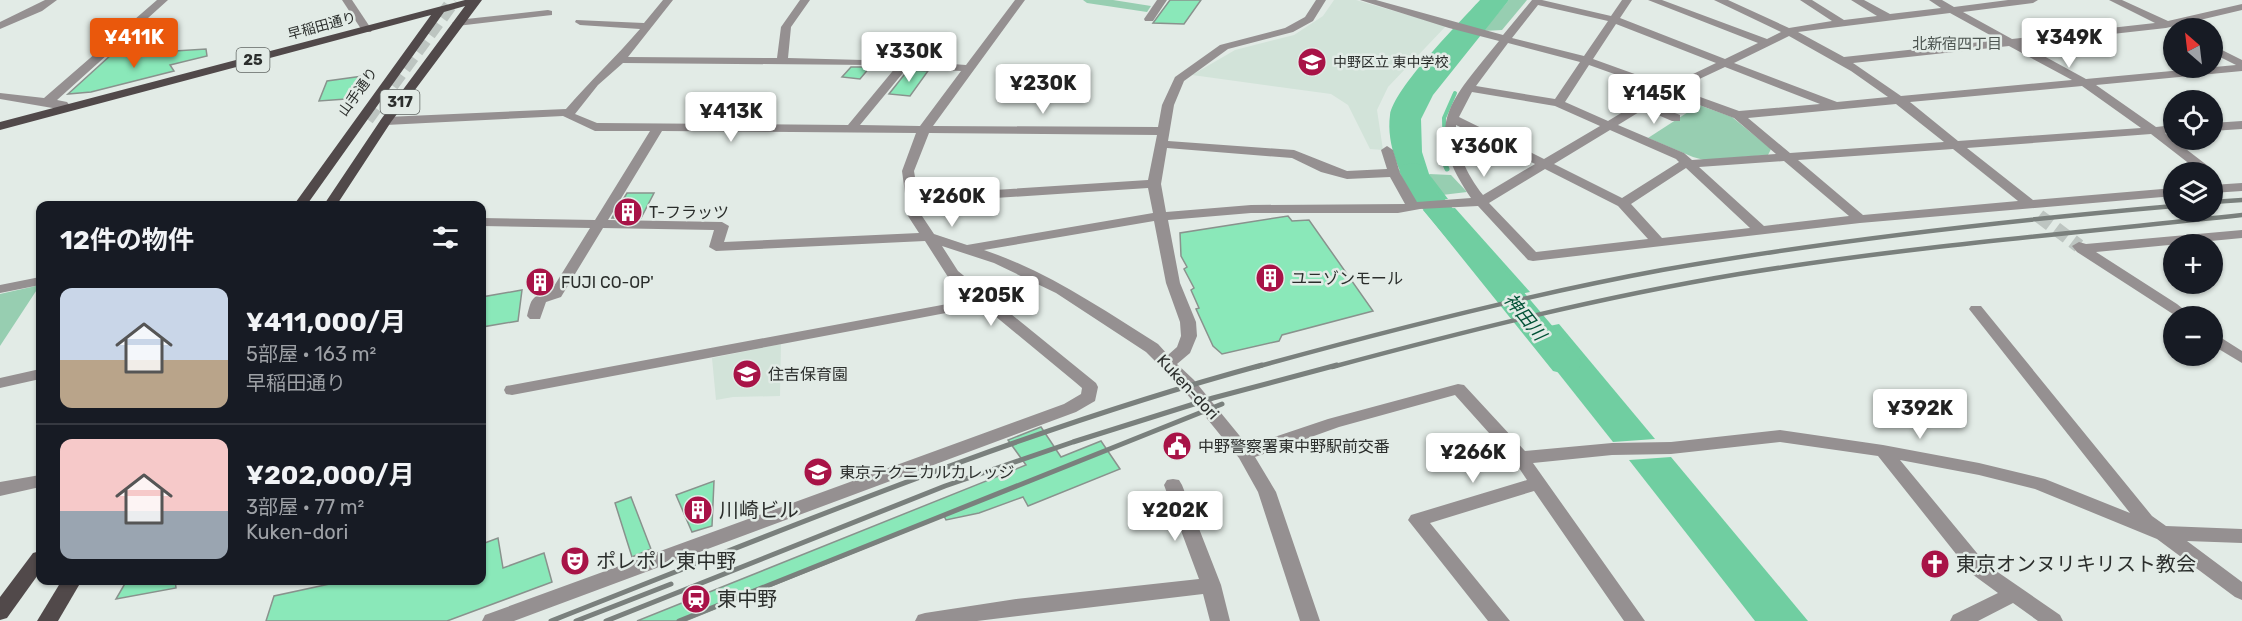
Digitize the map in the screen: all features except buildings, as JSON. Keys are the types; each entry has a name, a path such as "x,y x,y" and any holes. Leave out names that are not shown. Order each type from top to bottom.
{"main road":[{"name":"早稲田通り","path":"0,126 367,30 444,5 475,0"},
{"name":"317","path":"333,201 386,122 475,0"},
{"name":"山手通り","path":"303,201 444,5"},
{"path":"0,612 36,563"},
{"path":"47,621 71,585"}],"street":[{"path":"0,26 52,0"},
{"path":"47,102 163,0"},
{"path":"347,0 367,30"},
{"path":"386,122 569,112 587,91 620,60 668,0"},
{"path":"782,60 786,27 805,0"},
{"path":"492,621 1070,408 1089,397 1090,387 953,274 915,216 912,199 908,171 924,129 1020,0"},
{"path":"1149,19 1162,0"},
{"path":"1168,363 1184,349 1189,336 1188,322 1173,283 1154,184 1168,105 1179,79 1224,47 1289,30 1309,18 1321,0"},
{"path":"1365,0 1457,27 1587,60 1738,115 1860,219"},
{"path":"1573,10 1580,0"},
{"path":"1558,103 1627,0"},
{"path":"1653,0 1768,43"},
{"path":"1719,0 1789,31 1841,61 1898,100 2038,216"},
{"path":"1805,0 1842,22"},
{"path":"1856,0 1887,17"},
{"path":"1934,0 2085,82 2194,162"},
{"path":"968,249 1161,216 1251,209 1398,209 1481,202 1668,90 1789,31 1842,22 2033,0"},
{"path":"2114,0 2163,24"},
{"path":"1836,106 1613,20 1537,1 1469,88 1450,126 1454,159 1481,202 1533,256 1860,219 2163,193"},
{"path":"2202,18 2242,7"},
{"path":"457,23 548,13"},
{"path":"580,22 648,26"},
{"path":"1841,61 2163,28"},
{"path":"2223,55 2242,66"},
{"path":"620,60 782,60 906,63 968,68"},
{"path":"851,129 906,63"},
{"path":"1738,115 2242,66"},
{"path":"1469,88 1558,103 1680,156 1760,230"},
{"path":"0,96 63,104 66,108"},
{"path":"1643,105 1676,118"},
{"path":"569,112 569,116 588,126 924,129 1161,137 1294,154 1326,169 1347,175 1394,173"},
{"path":"1452,118 1623,203 1658,242"},
{"path":"2223,127 2240,126"},
{"path":"535,316 538,299 556,294 658,128"},
{"path":"1623,203 1682,165 2163,130"},
{"path":"1387,150 1394,173 1417,206"},
{"path":"912,199 1154,184"},
{"path":"2223,188 2242,187"},
{"path":"486,222 599,224"},
{"name":"Kuken-dori","path":"599,224 722,226 716,247 928,237 999,260 1040,278 1152,348 1219,420 1245,454 1267,492 1310,621"},
{"path":"2171,306 2081,248 2242,234"},
{"path":"0,289 36,281"},
{"path":"512,390 985,301"},
{"path":"1976,309 2146,521 2242,592"},
{"path":"2223,345 2242,358"},
{"path":"0,383 36,375"},
{"path":"1245,454 1334,423 1458,389 1521,458 1578,543 1635,621"},
{"path":"1521,458 1617,449 1663,448 1780,436 1883,451 1979,469 2039,484 2160,533 2242,536"},
{"path":"1883,451 1979,569 2053,621"},
{"path":"0,489 36,482"},
{"path":"1500,621 1417,520 1539,483"},
{"path":"1173,486 1210,585 1220,621"},
{"path":"925,621 1016,607 1210,585"},
{"path":"1960,621 2014,594"}],"shaded area":[{"path":"1083,0 1113,0 1151,6 1147,12 1087,3"},
{"name":"中野区立 東中学校","path":"1334,0 1356,0 1446,26 1388,87 1377,110 1383,150 1370,149 1348,105 1331,94 1192,75 1235,50 1294,35 1323,16"},
{"path":"1480,0 1509,0 1433,95 1421,119 1422,152 1429,174 1448,199 1416,202 1396,160 1390,138 1390,115 1394,103 1415,73"},
{"path":"1509,0 1527,0 1502,30 1483,31"},
{"path":"1699,105 1732,117 1771,149 1768,155 1704,160 1648,138"},
{"path":"1429,174 1451,175 1467,192 1442,195"},
{"path":"1455,208 1530,292 1498,299 1423,210"},
{"path":"36,286 36,291 0,346 0,294"},
{"path":"1559,324 1655,439 1613,442 1525,331"},
{"path":"781,344 780,396 733,397 716,400 712,358"},
{"path":"1671,457 1808,621 1755,621 1629,460"}],"waterway":[{"path":"1445,163 1444,118 1455,93"},
{"path":"1444,162 1447,169"},
{"name":"神田川","path":"1413,171 1419,186 1565,363"}],"tunnel":[{"path":"367,119 454,0"},
{"path":"2039,216 2079,246"}],"railway":[{"path":"2223,201 2242,200"},
{"path":"1256,367 1458,314 1560,290 1662,270 1789,249 1917,232 2163,207"},
{"path":"1332,367 1534,316 1636,293 1739,274 1927,248 2242,215"},
{"path":"551,621 903,483 1081,420 1262,365"},
{"path":"606,621 945,486 1073,442 1213,398 1337,365"},
{"path":"679,621 1222,404"},
{"path":"576,621 671,584"}],"place":[{"name":"中野区立 東中学校","path":"1312,62"},
{"name":"T-フラッツ","path":"628,212"},
{"name":"ユニゾンモール","path":"1270,278"},
{"name":"FUJI CO-OP'","path":"540,282"},
{"name":"住吉保育園","path":"747,374"},
{"name":"中野警察署東中野駅前交番","path":"1177,446"},
{"name":"東京テクニカルカレッジ","path":"818,472"},
{"name":"川崎ビル","path":"698,510"},
{"name":"ポレポレ東中野","path":"575,561"},
{"name":"東京オンヌリキリスト教会","path":"1935,564"},
{"name":"東中野","path":"696,599"}],"district":[{"name":"北新宿四丁目","path":"1957,44"}]}
